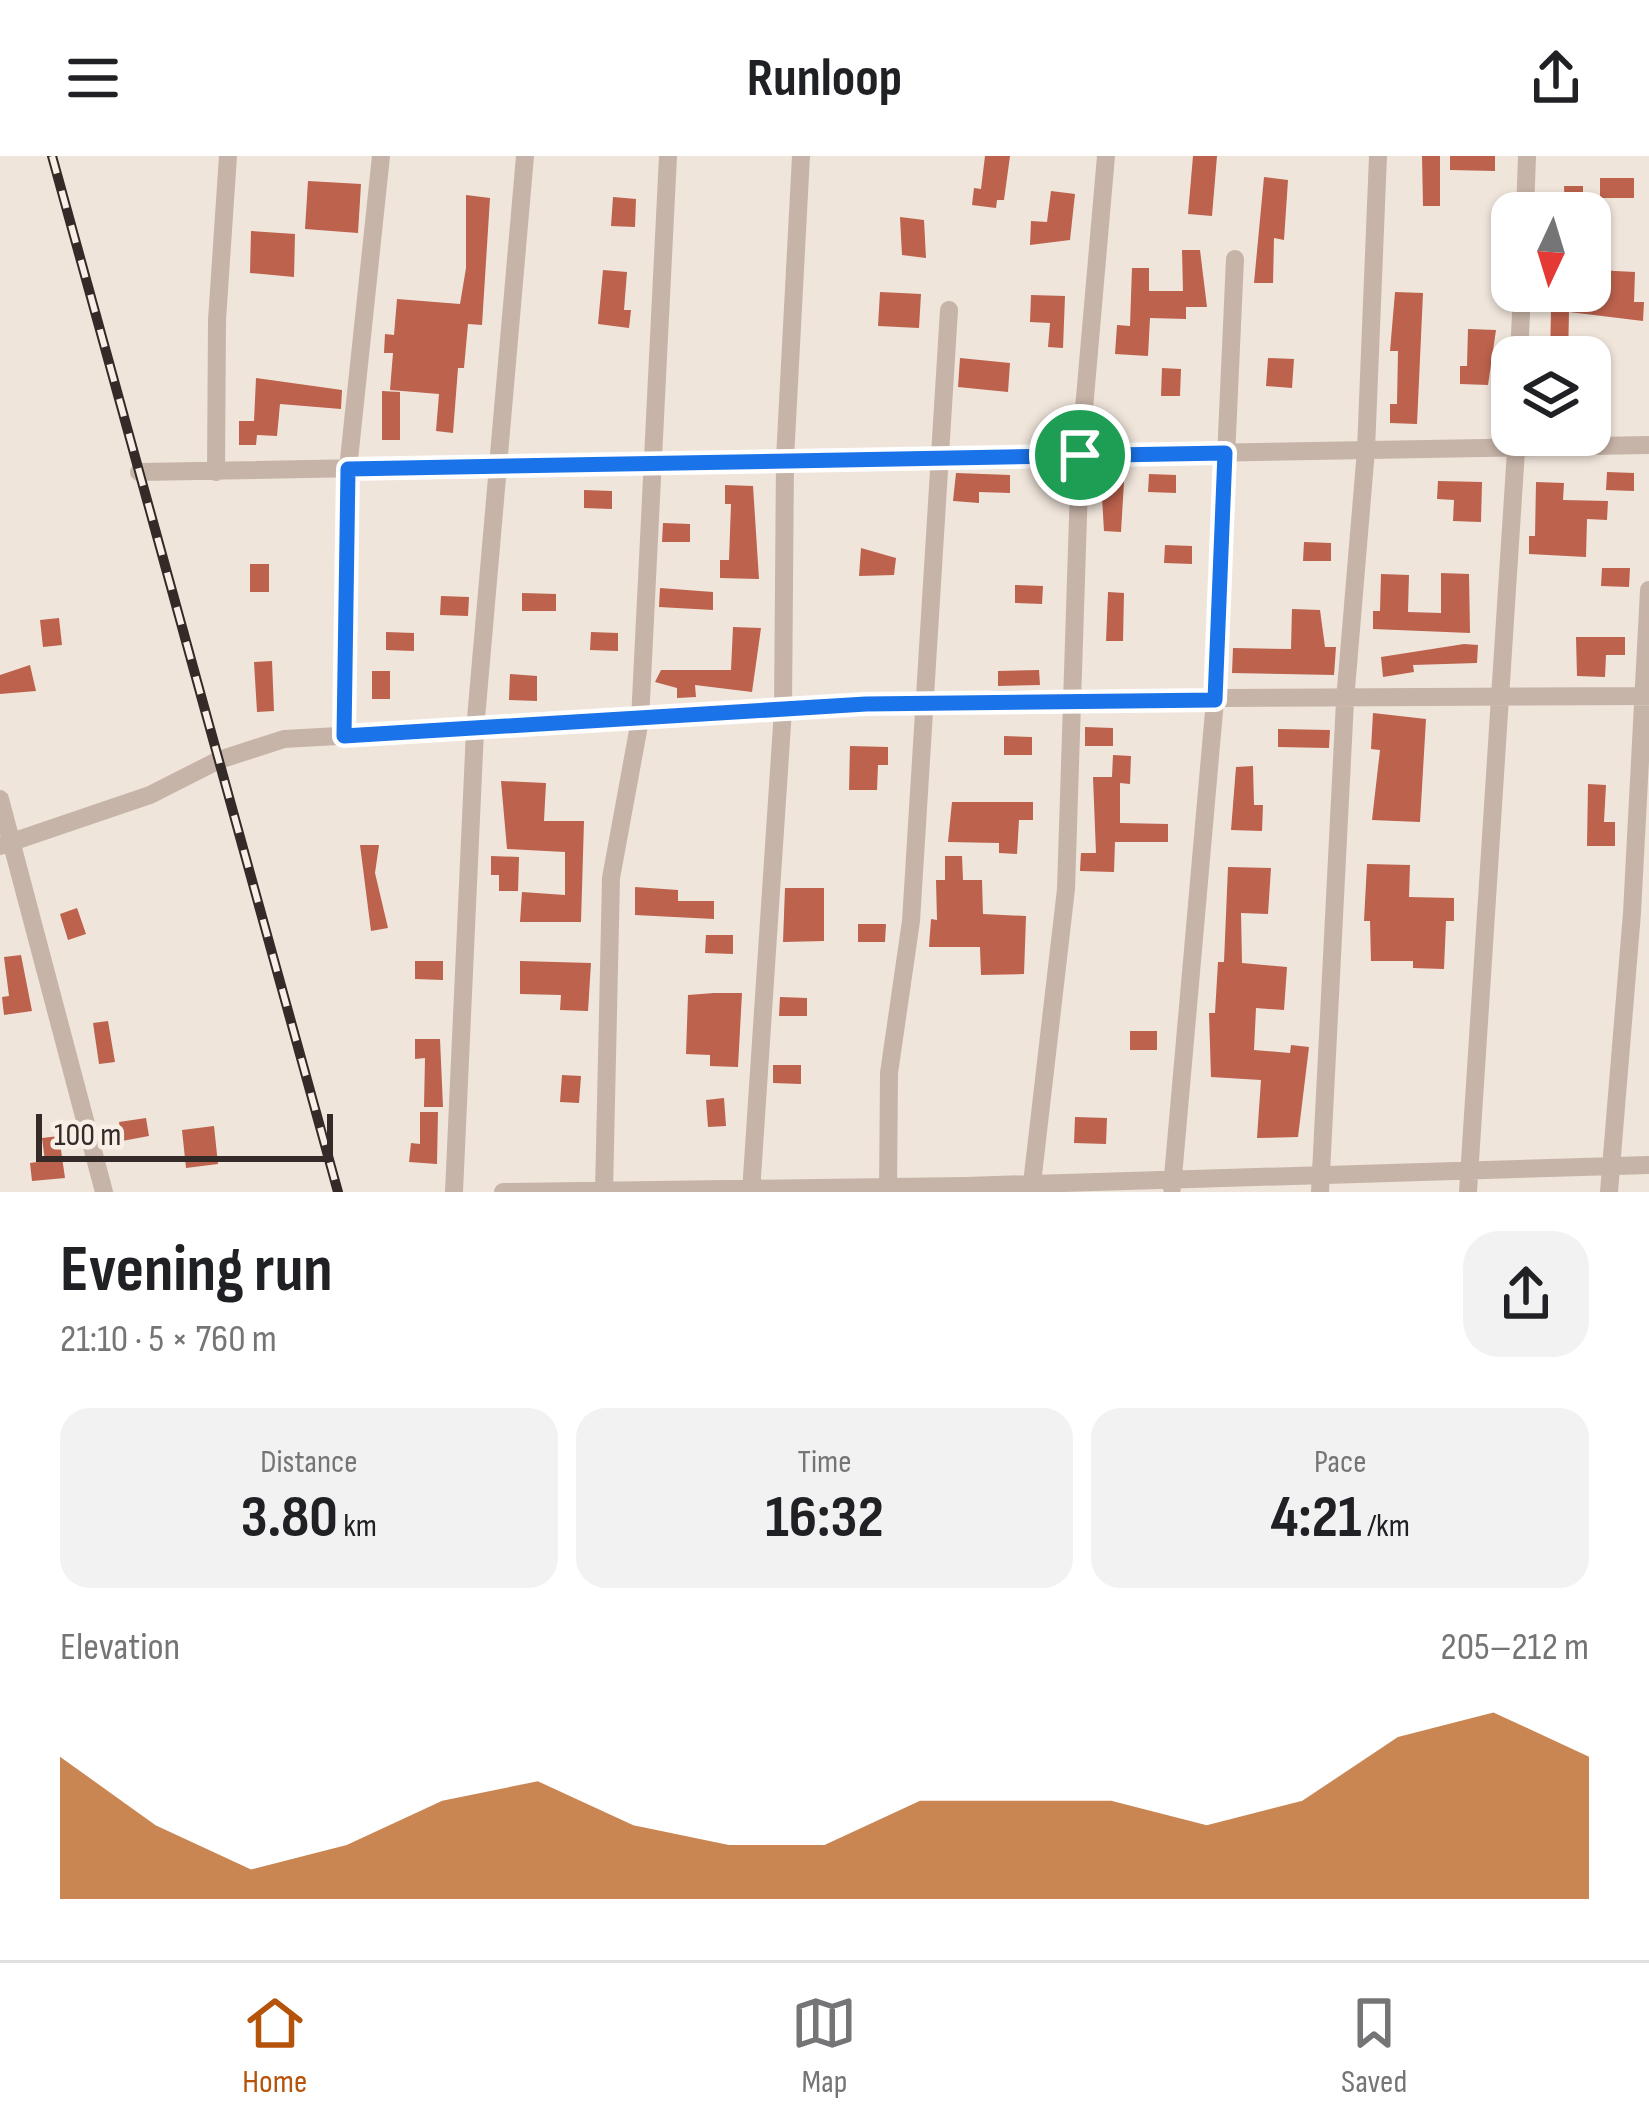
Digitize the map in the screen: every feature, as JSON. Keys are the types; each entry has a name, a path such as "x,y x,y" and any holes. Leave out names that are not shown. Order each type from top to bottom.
{"street":[{"path":"216,472 217,320 228,156"},
{"path":"344,736 348,469 381,156"},
{"path":"454,1192 475,730 525,156"},
{"path":"604,1191 611,878 640,720 668,156"},
{"path":"751,1190 783,710 784,459 801,156"},
{"path":"1031,1188 1066,889 1080,455 1106,156"},
{"path":"1320,1184 1346,701 1366,450 1378,156"},
{"path":"1526,192 1527,156"},
{"path":"1172,1186 1215,700 1234,259"},
{"path":"888,1190 889,1073 911,921 950,310"},
{"path":"139,472 1366,450 1491,442"},
{"path":"1611,444 1649,445"},
{"path":"1468,1192 1515,456"},
{"path":"1609,1192 1632,913 1649,590"},
{"path":"6,843 150,795 219,760 284,739 926,702 1644,696"},
{"path":"0,799 6,843 104,1192"},
{"path":"503,1192 1320,1184 1469,1171 1649,1165"}],"building":[{"path":"985,156 1010,156 1004,200 997,200 996,208 972,205 974,188 981,189"},
{"path":"1193,156 1217,156 1212,216 1188,214"},
{"path":"1422,156 1440,156 1440,206 1423,206"},
{"path":"1450,156 1495,156 1495,171 1450,170"},
{"path":"1264,177 1288,180 1284,240 1274,238 1273,283 1254,283"},
{"path":"1600,178 1634,178 1634,198 1611,198 1611,192 1600,192"},
{"path":"308,181 361,184 358,233 305,229"},
{"path":"1564,186 1583,186 1583,192 1564,192"},
{"path":"1051,191 1075,194 1070,240 1030,245 1031,221 1047,222"},
{"path":"466,195 490,198 482,325 468,324 464,368 458,368 453,433 436,431 439,394 390,390 393,353 384,353 385,334 394,335 397,299 460,304 466,268"},
{"path":"613,197 636,199 635,227 611,226"},
{"path":"900,217 924,220 926,258 902,255"},
{"path":"251,231 295,234 294,277 250,273"},
{"path":"1182,250 1200,250 1207,307 1186,307 1186,319 1150,318 1148,356 1115,354 1117,325 1130,326 1132,268 1149,268 1149,291 1183,291"},
{"path":"603,270 627,272 624,310 631,310 629,328 598,324"},
{"path":"1611,271 1635,272 1634,302 1644,302 1643,321 1569,312 1611,312"},
{"path":"880,292 921,294 919,328 878,326"},
{"path":"1395,292 1423,293 1417,424 1390,423 1390,404 1397,404 1398,351 1390,351"},
{"path":"1031,295 1065,296 1063,348 1048,347 1050,323 1030,322"},
{"path":"1551,312 1569,312 1568,336 1550,336"},
{"path":"1468,329 1496,330 1491,336 1488,385 1460,384 1460,366 1467,366"},
{"path":"960,358 1010,363 1008,392 958,387"},
{"path":"1268,358 1294,359 1292,388 1266,386"},
{"path":"1162,368 1181,369 1180,396 1161,396"},
{"path":"256,378 342,390 341,409 280,404 277,436 257,435 256,445 239,445 239,421 254,421"},
{"path":"382,391 400,392 400,440 382,440"},
{"path":"1607,472 1634,473 1634,491 1606,490"},
{"path":"956,473 1010,475 1010,493 979,492 979,503 953,501"},
{"path":"1149,474 1176,475 1176,493 1148,492"},
{"path":"1101,481 1124,482 1121,532 1104,531"},
{"path":"1438,481 1482,482 1481,522 1453,521 1454,500 1437,499"},
{"path":"1536,482 1564,483 1563,500 1608,501 1607,520 1587,519 1586,557 1529,554 1529,536 1535,536"},
{"path":"725,485 753,486 759,579 720,578 720,560 729,560 731,504 725,504"},
{"path":"584,490 612,491 612,509 584,508"},
{"path":"663,523 690,524 690,542 662,542"},
{"path":"1304,542 1331,543 1331,561 1303,561"},
{"path":"1165,545 1192,546 1192,564 1164,563"},
{"path":"861,548 896,558 894,575 859,576"},
{"path":"250,564 269,564 269,592 250,592"},
{"path":"1602,568 1630,568 1629,587 1601,586"},
{"path":"1441,573 1469,574 1470,633 1373,629 1373,611 1380,611 1381,574 1409,575 1408,612 1441,613"},
{"path":"1015,585 1043,586 1042,604 1015,603"},
{"path":"660,588 713,592 713,610 659,607"},
{"path":"1108,592 1124,593 1123,641 1106,641"},
{"path":"522,593 556,594 556,611 522,611"},
{"path":"441,596 469,597 468,616 440,615"},
{"path":"1292,609 1320,610 1325,647 1336,647 1334,675 1232,673 1233,648 1291,649"},
{"path":"59,618 62,645 43,647 40,620"},
{"path":"733,627 761,628 752,692 695,685 696,697 677,698 677,688 655,682 661,670 731,670"},
{"path":"386,632 414,633 414,651 386,650"},
{"path":"591,632 618,633 618,651 590,650"},
{"path":"1576,637 1625,637 1625,655 1606,655 1605,677 1577,676"},
{"path":"1478,645 1477,663 1413,665 1414,672 1383,677 1381,657"},
{"path":"272,661 274,711 257,712 254,662"},
{"path":"30,665 36,691 0,694 0,675"},
{"path":"1039,670 1040,685 998,686 998,671"},
{"path":"372,671 390,671 390,699 372,699"},
{"path":"510,674 537,676 537,701 509,700"},
{"path":"1373,713 1426,719 1420,822 1372,820 1380,750 1371,749"},
{"path":"1085,727 1113,728 1113,746 1085,746"},
{"path":"1278,729 1330,730 1329,748 1278,747"},
{"path":"1004,736 1032,737 1032,755 1004,755"},
{"path":"850,746 888,747 888,765 878,765 877,790 849,790"},
{"path":"1113,755 1131,756 1130,784 1120,783 1120,823 1168,824 1168,842 1115,842 1114,872 1080,871 1081,853 1096,853 1093,777 1112,777"},
{"path":"1253,766 1254,805 1263,805 1262,831 1231,830 1236,767"},
{"path":"501,781 546,783 544,821 584,821 581,922 520,922 522,892 565,895 565,852 507,849"},
{"path":"1588,784 1606,785 1604,822 1615,822 1615,846 1587,846"},
{"path":"952,802 1033,802 1033,820 1019,820 1017,854 999,853 999,843 948,842"},
{"path":"360,845 379,845 375,873 388,928 371,931"},
{"path":"491,856 519,857 518,891 499,891 499,875 491,875"},
{"path":"945,856 962,856 963,880 982,880 983,914 1026,916 1024,974 981,975 980,947 929,947 931,919 937,920 936,880 945,880"},
{"path":"1367,864 1410,865 1409,897 1454,898 1454,921 1446,921 1444,969 1413,968 1413,961 1371,961 1370,921 1364,921"},
{"path":"1228,867 1271,868 1268,914 1241,913 1242,963 1287,967 1284,1010 1256,1008 1254,1050 1290,1053 1291,1045 1309,1047 1298,1137 1257,1138 1261,1080 1211,1077 1209,1013 1215,1013 1218,962 1224,962"},
{"path":"635,887 678,890 678,901 714,901 714,919 635,915"},
{"path":"785,888 824,888 824,941 783,942"},
{"path":"77,908 86,934 68,940 60,914"},
{"path":"858,924 886,924 885,942 858,942"},
{"path":"706,935 733,935 733,954 705,953"},
{"path":"21,955 32,1011 4,1015 2,997 9,996 4,957"},
{"path":"415,961 443,961 443,980 415,979"},
{"path":"520,961 591,963 588,1011 560,1010 561,995 520,994"},
{"path":"742,993 738,1067 710,1066 710,1055 686,1054 688,995"},
{"path":"780,997 807,998 807,1016 779,1016"},
{"path":"108,1021 115,1062 99,1064 93,1023"},
{"path":"1130,1031 1157,1031 1157,1050 1130,1050"},
{"path":"415,1039 440,1039 443,1107 424,1107 425,1058 415,1059"},
{"path":"773,1065 801,1065 801,1084 773,1083"},
{"path":"562,1075 581,1076 579,1103 560,1102"},
{"path":"724,1098 726,1126 708,1127 706,1100"},
{"path":"420,1112 438,1112 437,1164 409,1162 411,1143 420,1144"},
{"path":"1075,1117 1107,1118 1106,1144 1074,1143"},
{"path":"146,1118 149,1136 122,1141 119,1122"},
{"path":"214,1126 218,1164 186,1168 182,1130"},
{"path":"59,1136 65,1178 32,1181 30,1163 45,1161 42,1138"}],"railway":[{"path":"52,156 338,1192"}],"route":[{"path":"1225,453 1215,700 866,704 344,736 348,469 1080,455 1225,453"}]}
